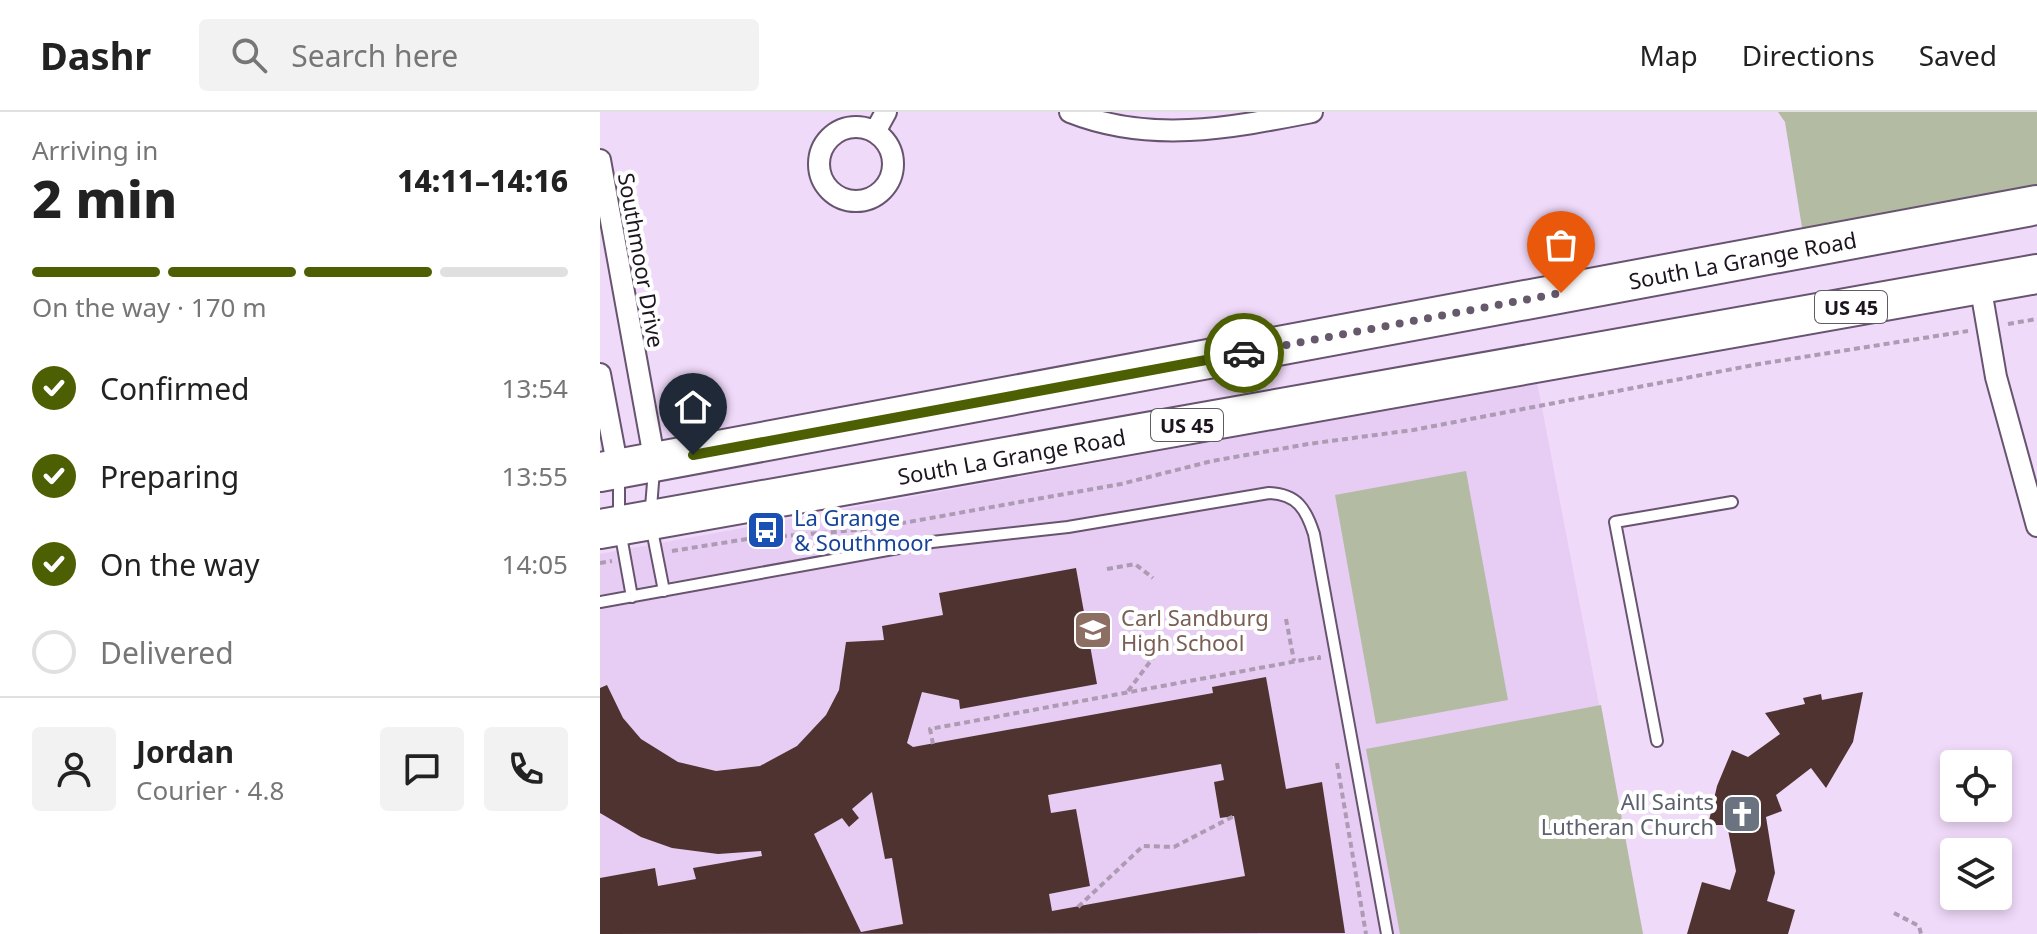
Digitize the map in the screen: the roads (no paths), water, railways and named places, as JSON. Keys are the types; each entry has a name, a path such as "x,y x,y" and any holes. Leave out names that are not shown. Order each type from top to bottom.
{"highway":[{"name":"South La Grange Road","path":"624,468 2037,205"},
{"name":"South La Grange Road","path":"623,525 2037,274"}],"street":[{"path":"875,132 886,112"},
{"path":"1070,112 1113,127 1189,132 1312,112"},
{"name":"Southmoor Drive","path":"600,160 624,468"},
{"path":"1980,284 1996,377 2037,526"},
{"path":"600,374 624,468"}],"lane":[{"path":"624,468 623,525 632,597"},
{"path":"624,468 623,525 664,591"},
{"path":"600,602 932,542 1068,527 1269,493 1293,498 1302,505 1314,534 1387,934"},
{"path":"1657,741 1615,522 1732,502"}],"place":[{"name":"La Grange & Southmoor","path":"766,530"},
{"name":"Carl Sandburg High School","path":"1093,630"},
{"name":"All Saints Lutheran Church","path":"1742,814"}]}
